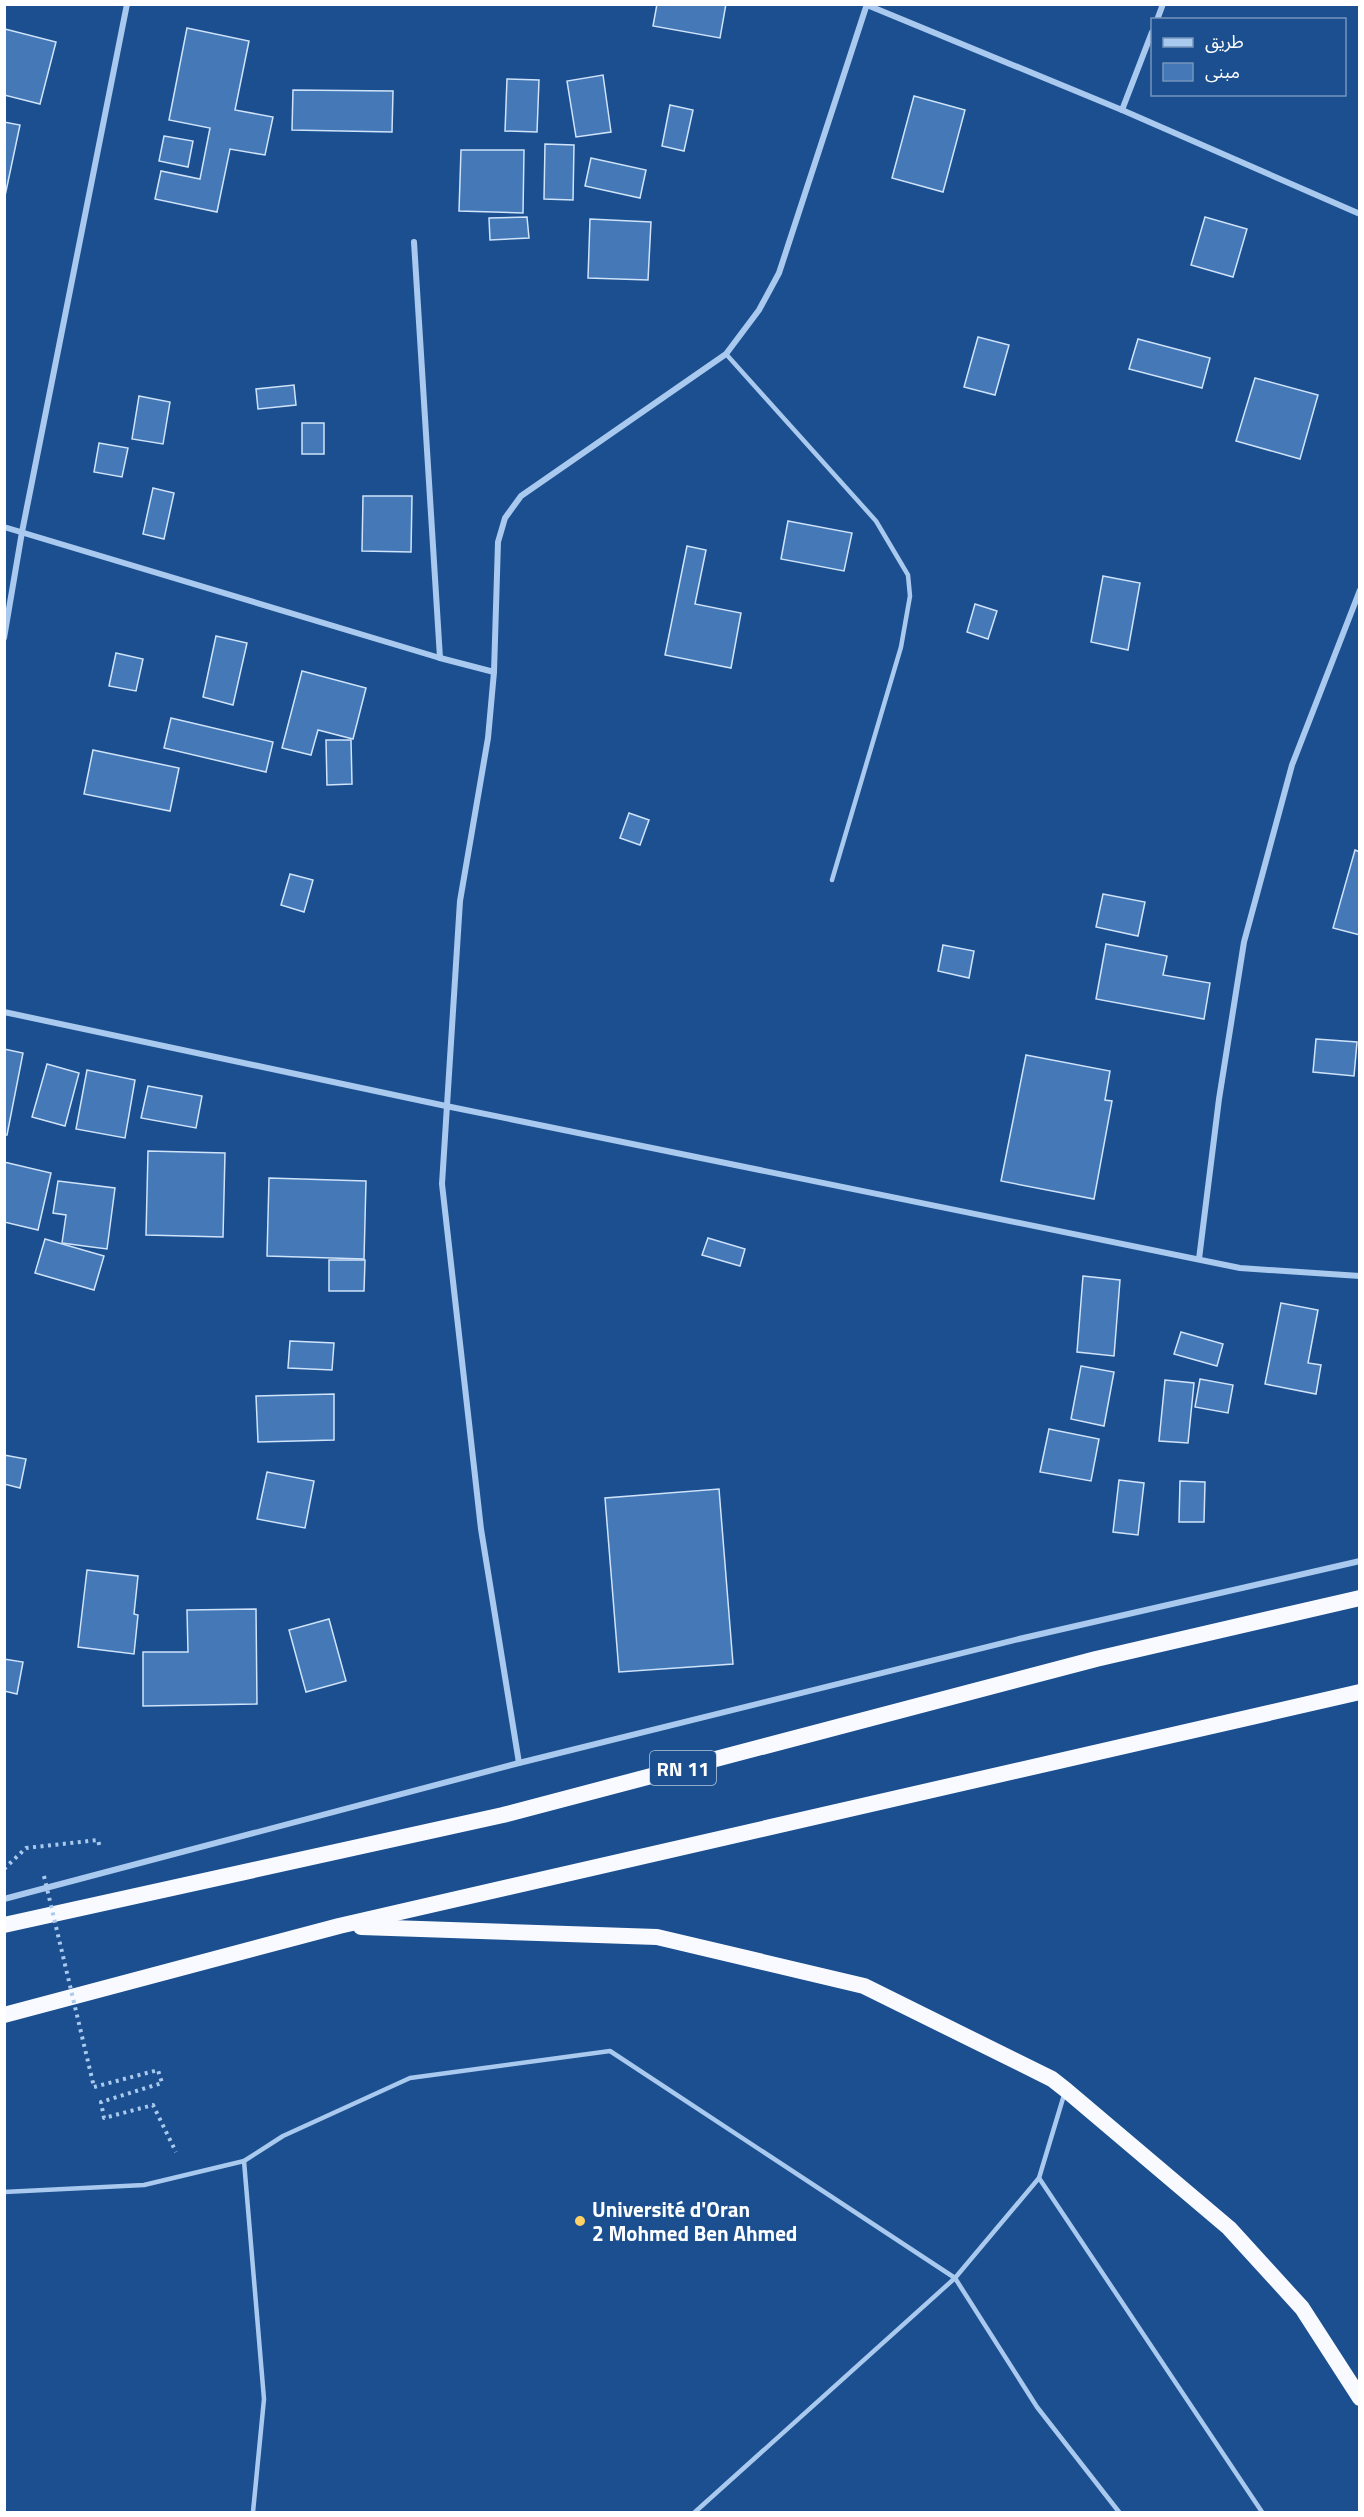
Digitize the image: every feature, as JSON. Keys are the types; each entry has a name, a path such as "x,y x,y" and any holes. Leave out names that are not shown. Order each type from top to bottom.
{"highway":[{"name":"RN 11","path":"4,1925 502,1815 1096,1659 1359,1598"},
{"path":"4,2015 339,1926 1359,1692"},
{"path":"339,1926 657,1937 864,1986 1052,2079 1066,2090 1229,2228 1302,2308 1359,2398"}],"street":[{"path":"4,639 22,532 127,4"},
{"path":"519,1762 481,1529 442,1184 460,901 488,738 494,672 498,542 505,518 520,496 726,354 759,310 779,273 867,5 1122,110 1359,214"},
{"path":"1122,110 1151,35"},
{"path":"414,242 440,658"},
{"path":"4,527 440,658 494,672"},
{"path":"1199,1259 1219,1099 1244,942 1292,765 1359,590"},
{"path":"4,1012 446,1106 1240,1268 1359,1276"},
{"path":"4,1899 519,1762 1018,1639 1359,1561"}],"lane":[{"path":"726,354 876,521 908,575 910,596 901,647 832,880"},
{"path":"4,2192 144,2185 244,2161 283,2136 410,2078 610,2051 955,2278 1037,2407 1119,2512"},
{"path":"695,2512 955,2278 1039,2178 1066,2090"},
{"path":"244,2161 264,2399 253,2512"},
{"path":"1039,2178 1262,2512"}],"path":[{"path":"4,1869 26,1848"},
{"path":"44,1876 94,2087 158,2070 162,2083 101,2102 104,2118 153,2104 186,2175"}],"building":[{"path":"657,4 726,4 720,38 653,26"},
{"path":"187,28 249,41 235,110 273,117 265,155 230,149 217,212 155,199 161,171 200,179 210,128 169,120"},
{"path":"5,29 56,42 40,104 4,95"},
{"path":"603,75 611,132 576,137 567,81"},
{"path":"507,79 539,80 537,132 505,131"},
{"path":"293,90 393,91 392,132 292,130"},
{"path":"914,96 965,110 943,192 892,178"},
{"path":"670,105 693,110 684,151 662,146"},
{"path":"4,122 20,125 5,196 4,196"},
{"path":"164,136 193,141 188,167 159,161"},
{"path":"545,144 574,145 573,200 544,199"},
{"path":"461,150 524,150 523,213 459,211"},
{"path":"591,158 646,170 640,198 585,186"},
{"path":"527,217 529,238 490,240 489,218"},
{"path":"1205,217 1247,229 1233,277 1191,265"},
{"path":"590,219 651,222 648,280 588,278"},
{"path":"978,337 1009,345 995,395 964,387"},
{"path":"1138,339 1210,358 1202,388 1129,369"},
{"path":"1255,378 1318,395 1300,459 1236,441"},
{"path":"294,385 296,405 258,409 256,389"},
{"path":"139,396 170,402 163,444 132,439"},
{"path":"302,423 324,423 324,454 302,454"},
{"path":"99,443 128,448 122,477 94,472"},
{"path":"153,488 174,493 164,539 143,534"},
{"path":"363,496 412,496 411,552 362,551"},
{"path":"788,521 852,533 844,571 781,559"},
{"path":"687,546 706,550 695,604 741,613 731,668 665,655"},
{"path":"1103,576 1140,583 1128,650 1091,642"},
{"path":"975,604 997,611 988,639 967,632"},
{"path":"216,636 247,643 233,705 203,697"},
{"path":"116,653 143,659 136,691 109,686"},
{"path":"302,671 366,688 353,739 318,730 311,755 282,748"},
{"path":"171,718 273,742 266,772 164,748"},
{"path":"326,740 351,740 352,784 327,785"},
{"path":"93,750 179,768 170,811 84,794"},
{"path":"629,813 649,820 640,845 620,838"},
{"path":"1355,850 1360,852 1360,935 1333,928"},
{"path":"290,874 313,880 304,912 281,905"},
{"path":"1103,894 1145,902 1138,936 1096,927"},
{"path":"1106,944 1167,956 1163,975 1210,983 1204,1019 1096,999"},
{"path":"943,945 974,951 969,978 938,971"},
{"path":"1316,1039 1357,1042 1354,1076 1313,1072"},
{"path":"4,1049 23,1053 7,1135 4,1135"},
{"path":"1026,1055 1110,1071 1105,1100 1112,1101 1094,1199 1001,1181"},
{"path":"47,1064 79,1073 65,1126 32,1117"},
{"path":"87,1070 135,1080 125,1138 76,1129"},
{"path":"148,1086 202,1096 196,1128 141,1118"},
{"path":"148,1151 225,1153 223,1237 146,1235"},
{"path":"4,1162 51,1173 38,1230 4,1222"},
{"path":"269,1178 366,1181 364,1259 267,1256"},
{"path":"58,1181 115,1188 107,1249 62,1243 66,1215 53,1213"},
{"path":"708,1238 745,1249 740,1266 702,1255"},
{"path":"45,1239 104,1256 94,1290 35,1273"},
{"path":"329,1260 365,1260 364,1291 329,1291"},
{"path":"1083,1276 1120,1280 1114,1356 1077,1352"},
{"path":"1281,1303 1318,1310 1308,1363 1321,1365 1316,1394 1265,1384"},
{"path":"1181,1332 1223,1344 1217,1366 1174,1354"},
{"path":"290,1341 334,1343 332,1370 288,1368"},
{"path":"1081,1366 1114,1372 1104,1426 1071,1419"},
{"path":"1200,1379 1233,1385 1228,1413 1195,1407"},
{"path":"1165,1380 1194,1383 1188,1443 1159,1441"},
{"path":"334,1394 334,1440 258,1442 256,1396"},
{"path":"1049,1429 1099,1439 1091,1481 1040,1472"},
{"path":"4,1455 26,1459 20,1488 4,1484"},
{"path":"267,1472 314,1481 305,1528 257,1519"},
{"path":"1119,1480 1144,1483 1138,1535 1113,1532"},
{"path":"1180,1481 1205,1482 1204,1522 1179,1522"},
{"path":"719,1489 733,1664 619,1672 605,1498"},
{"path":"87,1570 138,1576 134,1614 138,1615 134,1654 78,1647"},
{"path":"256,1609 257,1704 143,1706 143,1652 188,1652 187,1610"},
{"path":"329,1619 346,1681 306,1692 289,1630"},
{"path":"4,1659 23,1662 17,1694 4,1691"}],"place":[{"name":"Université d'Oran 2 Mohmed Ben Ahmed","path":"580,2221"}]}
